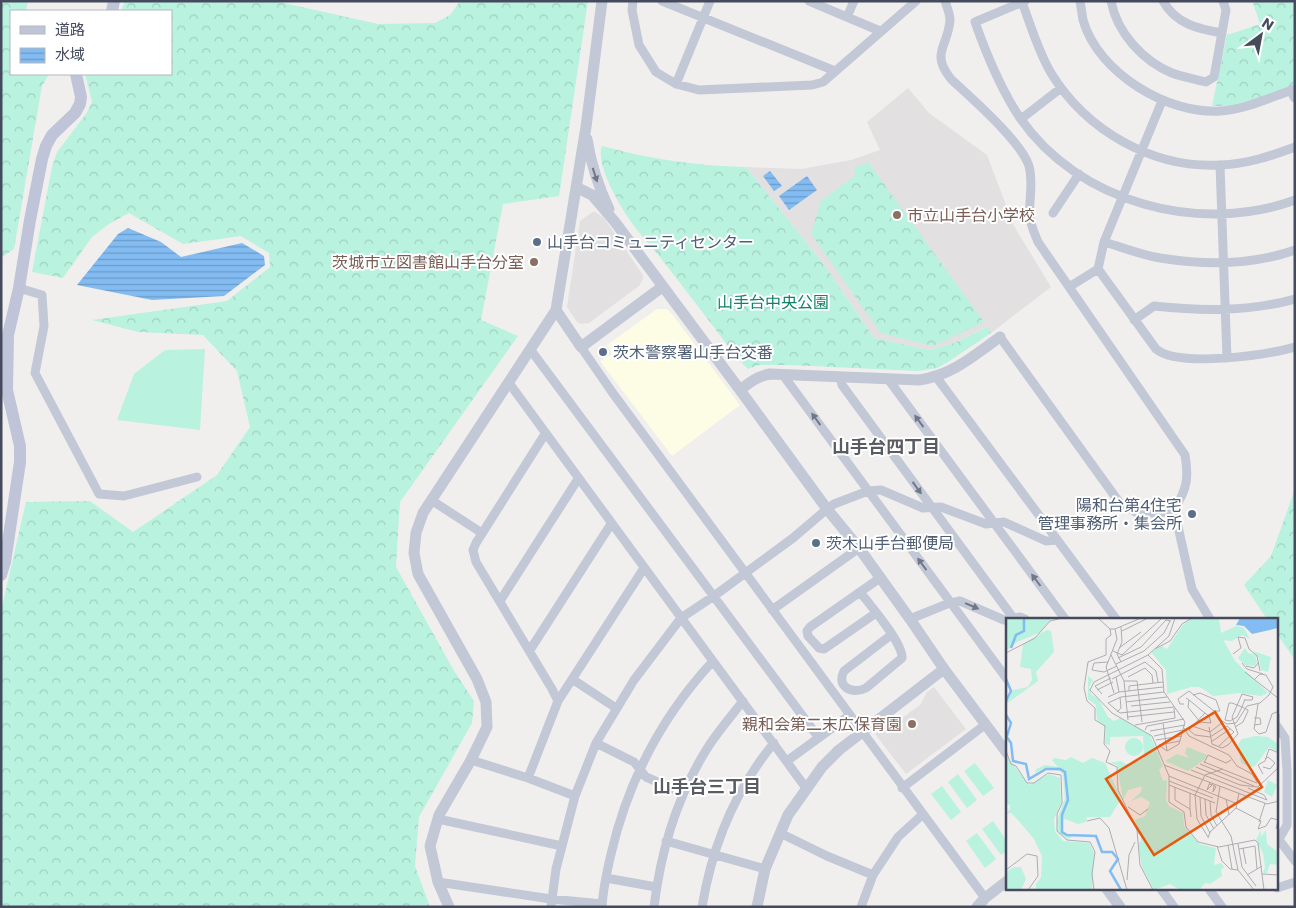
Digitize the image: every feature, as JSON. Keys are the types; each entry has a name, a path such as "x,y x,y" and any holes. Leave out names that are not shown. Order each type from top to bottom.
{"main road":[{"path":"1,575 5,562 20,462 18,439 7,390 8,335 44,152 52,136 75,113 80,104 81,97 76,75"}],"street":[{"path":"448,907 438,882 430,846 438,819 487,727 486,702 477,679 418,574 414,553 416,533 423,512 556,310 586,127 602,1"},
{"path":"633,1 632,10 639,46 656,72 676,84 699,90 812,85 823,82 916,1"},
{"path":"662,1 835,71"},
{"path":"676,84 710,1"},
{"path":"809,1 880,31"},
{"path":"847,17 854,1"},
{"path":"740,390 761,375 919,380 937,378 954,370 1000,337 1119,502 1137,513 1161,513 1174,509 1184,495 1188,474 1185,455 1038,242 1030,220 1031,185 1028,166 1023,153 943,69 941,58 942,46 948,34 950,18 945,1"},
{"path":"1080,1 1084,21 1095,45 1114,67 1141,90 1162,101 1183,108 1221,111 1242,108 1294,92"},
{"path":"1111,1 1121,28 1132,44 1158,66 1173,73 1206,82 1214,77 1226,10 1222,1"},
{"path":"1164,1 1177,19 1188,26 1222,33"},
{"path":"1295,147 1255,161 1220,165 1176,161 1141,151 1112,135 1091,120 1061,88 1050,71 1037,44 1023,2 975,22 1000,84 1021,119 1037,138 1078,174 1121,197 1151,206 1190,214 1222,215 1254,211 1295,200"},
{"path":"1021,119 1061,88"},
{"path":"1069,287 1098,269 1104,242 1121,197 1162,101"},
{"path":"586,127 590,162 599,189 615,222"},
{"path":"1220,165 1227,358"},
{"path":"1053,213 1078,174"},
{"path":"576,187 592,195 615,222 827,509 858,548 944,669 1006,752"},
{"path":"1104,242 1159,258 1224,263 1295,250"},
{"path":"1098,269 1134,320 1162,354 1196,358 1227,358 1295,347"},
{"path":"581,347 662,287"},
{"path":"18,288 42,295 44,326 35,373 99,494 124,496 197,477"},
{"path":"1134,320 1154,306 1188,310 1226,310 1258,307 1295,299"},
{"path":"556,310 612,392 863,732 981,902 1006,882"},
{"path":"530,349 819,738"},
{"path":"783,375 1006,678"},
{"path":"840,377 842,385 1012,618"},
{"path":"937,378 1115,618"},
{"path":"888,379 1064,618"},
{"path":"509,383 806,788"},
{"path":"545,434 473,550 476,562 530,650 558,701"},
{"path":"500,601 578,479"},
{"path":"551,903 562,846 575,796 596,743 634,680 680,618 714,596 793,538 827,509 834,504 868,491 881,490 923,508 941,506 986,524 1004,522 1046,541 1057,540"},
{"path":"431,500 482,533"},
{"path":"1174,509 1192,589 1209,618"},
{"path":"530,650 611,524"},
{"path":"772,610 858,548"},
{"path":"528,778 558,701 644,568"},
{"path":"876,613 824,649 819,648 808,636 807,631 810,627 880,578"},
{"path":"860,592 892,635 903,655 902,658 866,688 859,692 853,692 848,689 842,680 844,671 892,635"},
{"path":"910,619 960,601 1006,620"},
{"path":"438,882 551,903 602,906 617,829 639,769 676,705 713,660"},
{"path":"757,907 765,869 788,815 822,767 839,750 944,669"},
{"path":"572,680 616,708"},
{"path":"654,907 656,887 666,841 683,793 710,743 743,700"},
{"path":"787,761 850,715"},
{"path":"902,788 986,724"},
{"path":"1278,728 1285,738 1287,771 1287,825 1278,838 1295,861"},
{"path":"596,743 634,762 646,777 683,793"},
{"path":"702,907 724,826 760,760 774,743"},
{"path":"471,760 528,778 575,796"},
{"path":"861,907 873,875 898,837 922,815"},
{"path":"438,819 562,846"},
{"path":"780,833 827,856 873,875"},
{"path":"666,841 765,869"},
{"path":"606,878 656,887"},
{"path":"1278,888 1295,882"},
{"path":"1108,890 1120,907"},
{"path":"1163,890 1174,907"},
{"path":"1210,890 1222,907"}],"shaded area":[{"name":"市立山手台小学校","path":"908,88 929,113 987,155 1014,226 1051,287 991,333 986,327 954,343 930,350 874,338 825,266 746,167 801,169 851,160 880,150 867,122"},
{"path":"594,211 604,218 643,275 643,279 639,286 589,323 581,324 577,322 567,307 580,221"},
{"path":"657,309 667,309 672,314 740,405 672,456 600,361 612,354 607,345"},
{"path":"934,687 966,729 906,774 875,734 888,724 895,723 920,705 927,692"}],"green space":[{"path":"1,1 28,1 26,10 10,10 10,75 48,75 42,86 14,249 1,258"},
{"path":"125,1 275,1 378,24 435,23 450,15 460,1 588,1 559,196 503,204 481,320 518,336 400,502 396,567 453,669 474,701 472,723 419,817 415,866 430,907 1,907 1,611 26,502 90,501 133,532 217,475 250,427 237,371 203,335 138,332 92,320 227,301 270,267 269,253 241,236 183,244 129,213 109,224 92,237 63,278 32,272 52,167 57,152 86,114 92,102 85,75 172,75 172,10 121,10"},
{"path":"1259,1 1295,1 1295,85 1235,106 1212,106 1227,34 1260,24 1253,3"},
{"name":"山手台中央公園","path":"602,146 637,155 673,161 746,167 825,266 874,338 930,350 954,343 987,327 991,333 937,368 918,371 789,365 759,365 748,369 737,358 627,216 604,172 601,153"},
{"path":"868,162 984,322 933,346 881,333 811,234 821,201 856,175 854,168"},
{"path":"205,349 200,430 117,420 134,374 165,350"},
{"path":"1295,489 1295,660 1278,635 1278,618 1266,618 1244,585 1271,556"},
{"path":"975,763 994,788 983,796 964,771"},
{"path":"958,774 977,800 967,808 948,782"},
{"path":"942,786 961,812 951,820 931,794"},
{"path":"993,821 1006,840 1006,852 1001,855 982,829"},
{"path":"977,833 996,859 985,868 966,841"}],"water":[{"path":"770,171 782,186 774,191 763,176"},
{"path":"807,176 817,190 789,210 779,196"},
{"path":"128,228 161,242 181,257 242,243 264,256 265,265 224,296 152,300 77,285 118,234"}],"place":[{"name":"市立山手台小学校","path":"897,215"},
{"name":"山手台コミュニティセンター","path":"537,242"},
{"name":"茨城市立図書館山手台分室","path":"534,262"},
{"name":"茨木警察署山手台交番","path":"603,352"},
{"name":"陽和台第4住宅 管理事務所・集会所","path":"1192,514"},
{"name":"茨木山手台郵便局","path":"816,543"},
{"name":"親和会第二末広保育園","path":"912,724"}],"district":[{"name":"山手台四丁目","path":"886,447"},
{"name":"山手台三丁目","path":"707,787"}]}
